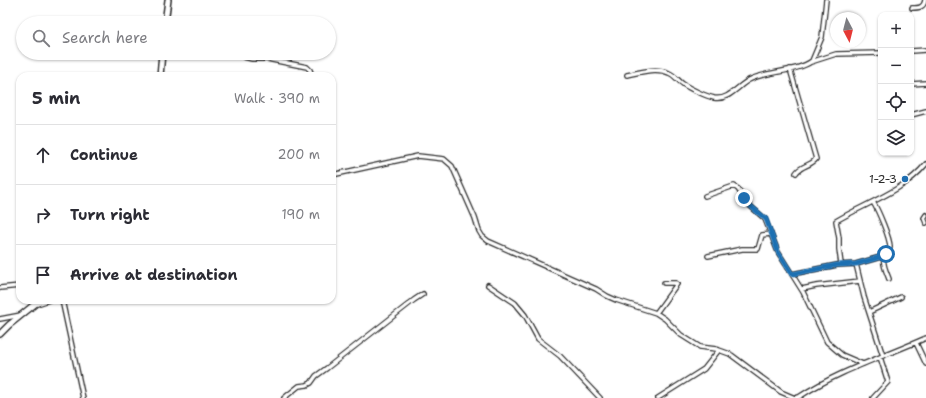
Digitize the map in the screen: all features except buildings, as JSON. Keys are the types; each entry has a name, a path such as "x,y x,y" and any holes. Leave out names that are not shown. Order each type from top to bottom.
{"street":[{"path":"166,16 168,0"},
{"path":"810,62 822,36 826,0"},
{"path":"912,8 922,7 925,4 925,0"},
{"path":"914,51 926,50"},
{"path":"627,75 650,71 666,72 688,87 708,96 719,98 733,92 749,80 766,74 790,69 836,54 878,53"},
{"path":"160,72 161,60"},
{"path":"272,60 307,67 311,72"},
{"path":"790,69 816,157 816,160 799,169 796,173"},
{"path":"914,84 926,83"},
{"path":"914,114 926,111"},
{"path":"336,174 418,156 444,159 452,166 475,218 479,231 488,241 589,286 607,296 656,313 665,319 681,335 700,347 719,350 733,356 757,376 781,392 798,398 822,382 926,338"},
{"path":"841,264 839,235 835,222 874,202 913,178 926,164"},
{"path":"706,196 730,187 736,187 748,204 766,219 780,256 802,289 829,345 842,355 863,364"},
{"path":"792,274 841,264 856,264 884,256 889,250 890,244 881,217 874,202"},
{"path":"926,215 924,218 926,223"},
{"path":"708,256 742,249 758,249 762,235 771,234"},
{"path":"884,256 884,263 889,279"},
{"path":"856,264 888,382 873,398"},
{"path":"802,289 860,281"},
{"path":"656,313 677,284 664,283"},
{"path":"488,285 515,303 525,315 538,339 560,356 600,398"},
{"path":"0,288 16,286"},
{"path":"284,398 299,386 311,383 316,376 423,294"},
{"path":"870,312 901,297"},
{"path":"0,334 35,304"},
{"path":"63,304 83,398"},
{"path":"0,318 21,315"},
{"path":"916,343 926,364"},
{"path":"658,398 704,369 719,350"}],"place":[{"name":"1-2-3","path":"905,179"}],"route":[{"path":"744,198 753,209 766,219 778,252 792,274 837,265 856,264 884,256 886,254"}]}
